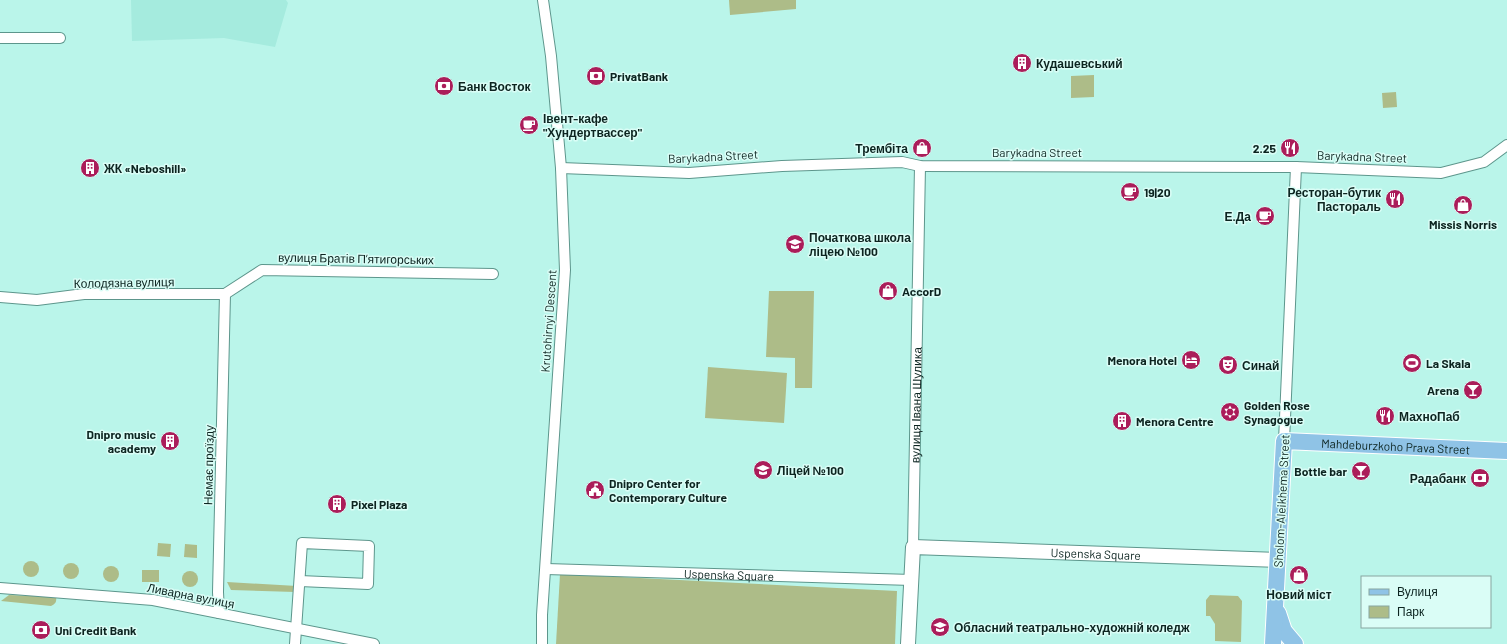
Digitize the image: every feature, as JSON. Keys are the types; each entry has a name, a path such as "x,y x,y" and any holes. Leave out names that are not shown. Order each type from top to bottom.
{"main road":[{"name":"Mahdeburzkoho Prava Street","path":"1284,440 1507,451"},
{"name":"Sholom-Aleikhema Street","path":"1273,644 1284,440"},
{"path":"1276,604 1284,632 1295,644"}],"street":[{"name":"Krutohirnyi Descent","path":"542,644 542,615 565,270 561,168 551,56 544,0"},
{"path":"0,38 60,38"},
{"name":"Barykadna Street","path":"561,168 689,173 782,166 902,162 920,166 1296,167 1441,173 1484,162 1507,145"},
{"name":"вулиця Івана Шулика","path":"908,644 913,547 920,166"},
{"name":"Sholom-Aleikhema Street","path":"1284,440 1296,167"},
{"name":"вулиця Братів Пʼятигорських","path":"225,294 262,270 493,274"},
{"name":"Колодязна вулиця","path":"0,296 37,300 84,294 225,294"},
{"name":"Немає проїзду","path":"219,613 218,592 225,294"},
{"path":"295,644 302,543 369,546 368,584 300,581"},
{"name":"Uspenska Square","path":"913,547 1278,560"},
{"name":"Uspenska Square","path":"546,569 912,580"},
{"name":"Ливарна вулиця","path":"0,588 146,598 374,644"}],"shaded area":[{"path":"131,0 286,0 288,3 275,47 224,38 132,41"}],"green space":[{"path":"729,0 796,0 796,9 730,15"},
{"path":"1094,75 1094,97 1071,98 1071,76"},
{"path":"1396,92 1397,107 1383,108 1382,93"},
{"path":"769,291 814,291 812,388 795,388 795,358 766,357"},
{"path":"708,367 787,373 784,423 705,418"},
{"path":"158,543 171,544 170,557 157,556"},
{"path":"185,544 197,545 197,558 184,557"},
{"path":"31,561 38,566 39,569 34,576 31,577 24,572 23,569 28,562"},
{"path":"71,563 78,568 79,571 74,578 71,579 64,574 63,571 68,564"},
{"path":"111,566 118,571 119,574 114,581 111,582 104,577 103,574 108,567"},
{"path":"142,570 159,570 159,582 142,582"},
{"path":"190,571 197,576 198,579 193,586 190,587 183,582 182,579 187,572"},
{"path":"560,574 897,591 895,644 556,644"},
{"path":"227,582 297,586 295,592 231,590"},
{"path":"9,595 56,597 56,600 55,604 51,606 1,601"},
{"path":"1210,595 1238,596 1242,601 1241,642 1215,641 1215,624 1210,616 1206,616 1206,600"}],"place":[{"name":"Кудашевський","path":"1022,63"},
{"name":"PrivatBank","path":"596,76"},
{"name":"Банк Восток","path":"444,86"},
{"name":"Івент-кафе \"Хундертвассер\"","path":"529,125"},
{"name":"Трембіта","path":"922,148"},
{"name":"2.25","path":"1290,148"},
{"name":"ЖК «Neboshill»","path":"90,168"},
{"name":"19|20","path":"1130,192"},
{"name":"Ресторан-бутик Пастораль","path":"1395,199"},
{"name":"Missis Norris","path":"1463,205"},
{"name":"Е.Да","path":"1265,216"},
{"name":"Початкова школа ліцею №100","path":"795,244"},
{"name":"AccorD","path":"888,291"},
{"name":"Menora Hotel","path":"1191,360"},
{"name":"La Skala","path":"1412,363"},
{"name":"Синай","path":"1228,365"},
{"name":"Arena","path":"1473,390"},
{"name":"Golden Rose Synagogue","path":"1230,412"},
{"name":"МахноПаб","path":"1385,416"},
{"name":"Menora Centre","path":"1122,421"},
{"name":"Dnipro music academy","path":"170,441"},
{"name":"Ліцей №100","path":"763,470"},
{"name":"Bottle bar","path":"1361,471"},
{"name":"Радабанк","path":"1480,478"},
{"name":"Dnipro Center for Contemporary Culture","path":"595,490"},
{"name":"Pixel Plaza","path":"337,504"},
{"name":"Новий міст","path":"1299,575"},
{"name":"Обласний театрально-художній коледж","path":"940,627"},
{"name":"Uni Credit Bank","path":"41,630"}]}
